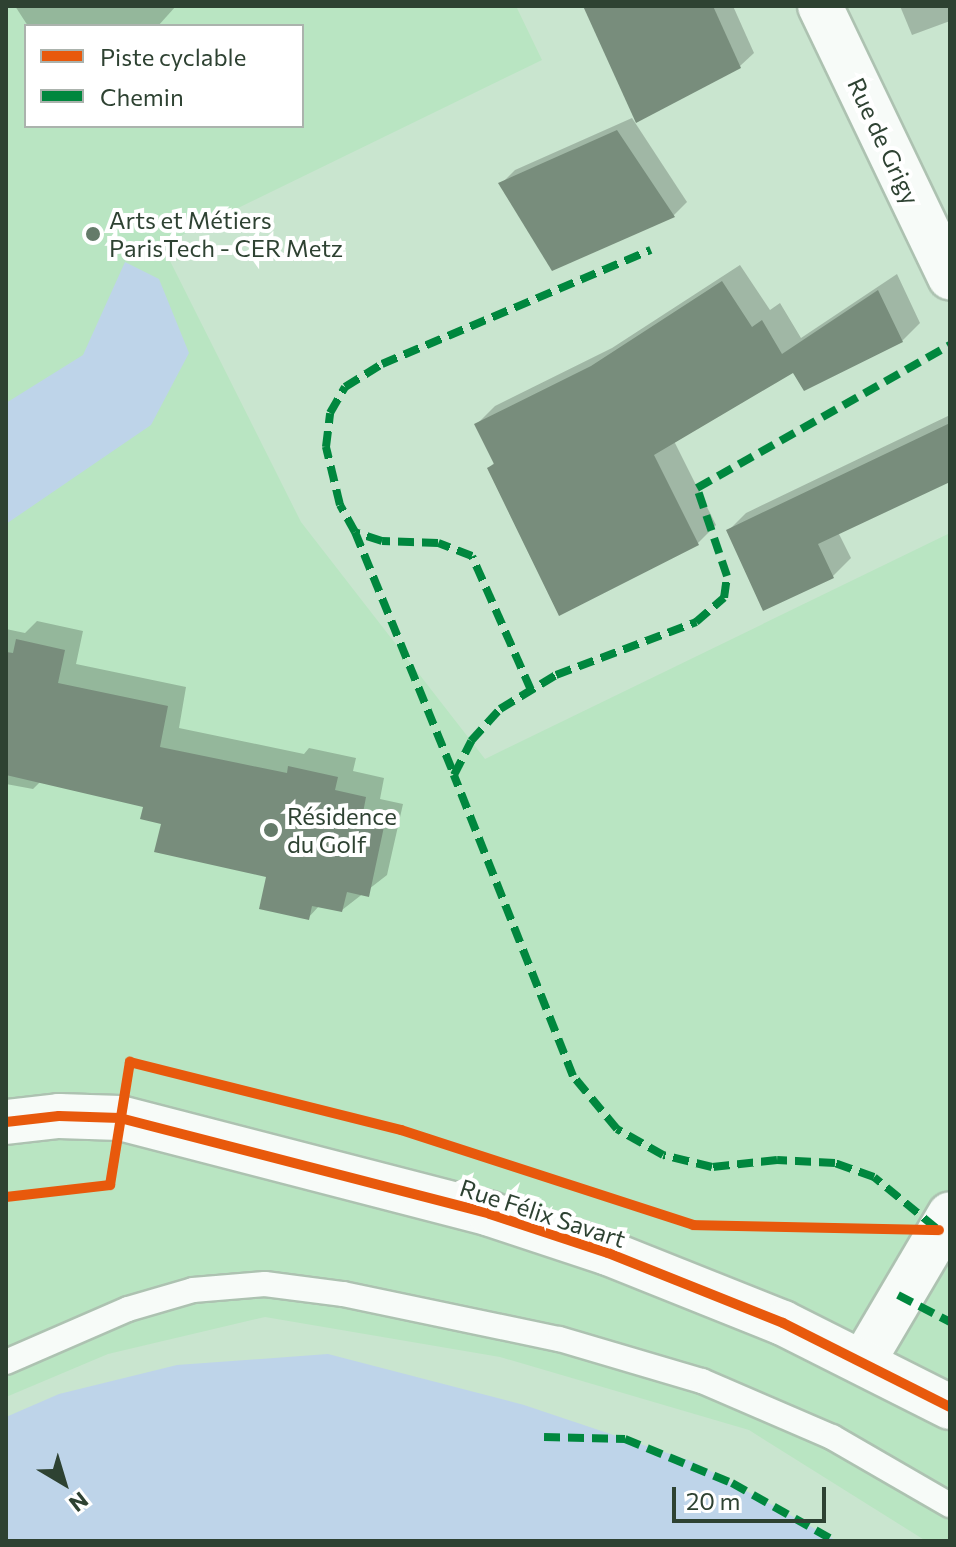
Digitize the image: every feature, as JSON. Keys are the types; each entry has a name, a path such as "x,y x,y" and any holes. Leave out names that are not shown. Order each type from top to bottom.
{"street":[{"name":"Rue de Grigy","path":"820,6 950,277"},
{"name":"Rue Félix Savart","path":"6,1122 59,1116 120,1118 490,1214 675,1279 864,1360 950,1407"},
{"path":"864,1360 950,1214"}],"lane":[{"path":"6,1362 128,1309 193,1290 265,1284 358,1296 559,1339 702,1381 832,1437 950,1505"}],"shaded area":[{"path":"6,6 516,6 542,60 162,245 301,522 485,759 950,533 950,1541 926,1541 749,1430 500,1357 265,1317 108,1354 6,1397"},
{"path":"125,262 159,279 189,353 151,425 6,524 6,403 83,355"},
{"path":"328,1354 524,1405 694,1462 837,1541 6,1541 6,1417 59,1394 177,1365"}],"building":[{"path":"583,6 713,6 741,68 636,123"},
{"path":"617,130 675,217 552,271 498,183"},
{"path":"722,281 752,327 762,320 782,354 878,290 903,342 804,391 793,373 654,455 699,545 559,616 487,468 494,464 474,424 591,366"},
{"path":"950,423 950,482 818,544 834,578 763,611 726,530"},
{"path":"16,639 65,650 58,683 168,706 160,747 287,773 288,766 338,777 335,790 366,797 362,818 385,822 369,897 347,892 342,912 312,906 309,920 259,909 266,877 154,852 161,824 140,819 143,807 6,775 6,652 13,653"}],"marked path":[{"path":"531,690 472,556 438,543 382,541 355,532 340,505 326,447 330,413 345,387 382,364 651,250"},
{"path":"936,1228 874,1177 835,1163 777,1160 712,1167 663,1155 617,1129 573,1076 454,775 471,741 500,709 556,675 696,622 724,598 727,576 697,488 950,345"},
{"path":"355,532 454,775"},
{"path":"898,1295 950,1322"},
{"path":"544,1437 625,1439 732,1483 835,1541"}],"cycle path":[{"path":"6,1197 110,1185 130,1062 401,1130 693,1225 939,1230"},
{"path":"6,1122 59,1116 120,1118 490,1214 608,1253 783,1323 950,1407"}],"place":[{"name":"Arts et Métiers ParisTech - CER Metz","path":"93,234"},
{"name":"Résidence du Golf","path":"271,830"}]}
